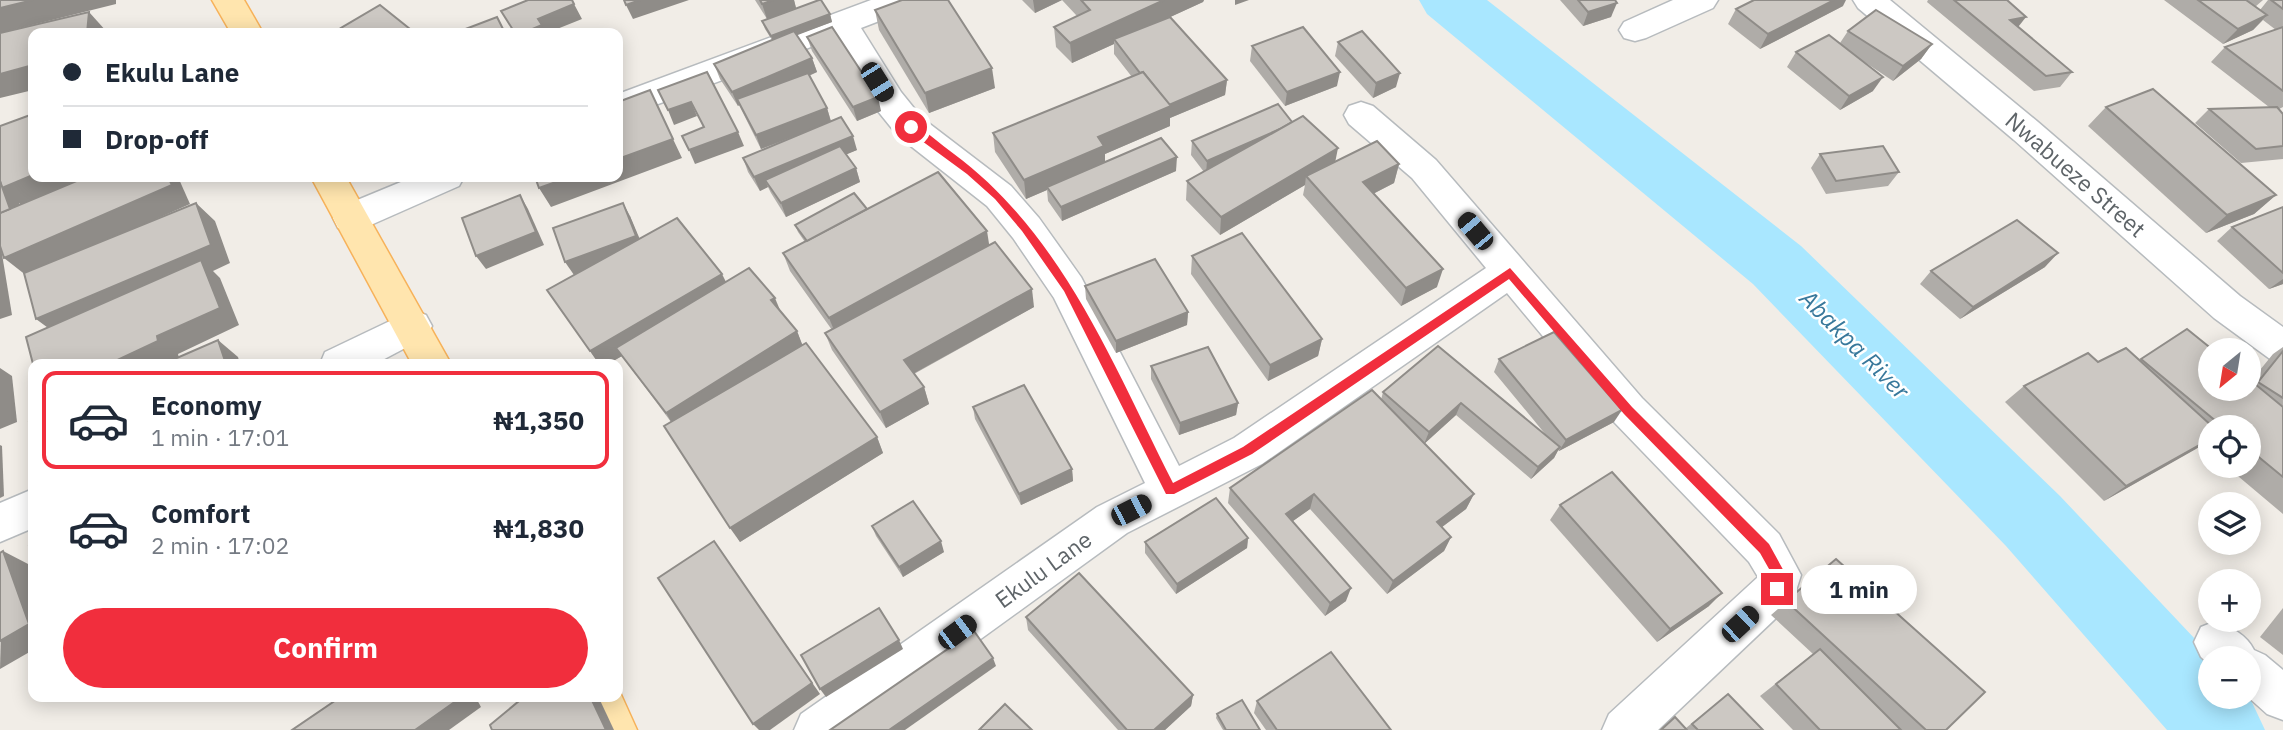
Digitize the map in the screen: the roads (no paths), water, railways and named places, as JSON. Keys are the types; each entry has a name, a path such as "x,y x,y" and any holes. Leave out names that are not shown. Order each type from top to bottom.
{"main road":[{"path":"228,0 244,28"},
{"path":"331,182 430,359"},
{"path":"601,702 614,730"}],"street":[{"path":"623,105 725,64 842,24 902,0"},
{"path":"1635,30 1702,0"},
{"name":"Nwabueze Street","path":"1869,0 1939,56 2227,307 2283,348"},
{"path":"842,24 889,101 911,127 999,197 1033,238 1068,288 1170,490"},
{"path":"1361,115 1424,169 1628,410 1764,548 1780,575 1777,589 1625,730"},
{"path":"351,218 435,182"},
{"name":"Ekulu Lane","path":"817,730 1112,520 1248,451 1510,272"},
{"path":"349,359 413,326"},
{"path":"0,523 28,510"},
{"path":"2261,680 2283,698"}],"waterway":[{"name":"Abakpa River","path":"1448,0 1777,265 2033,521 2223,730"}]}
